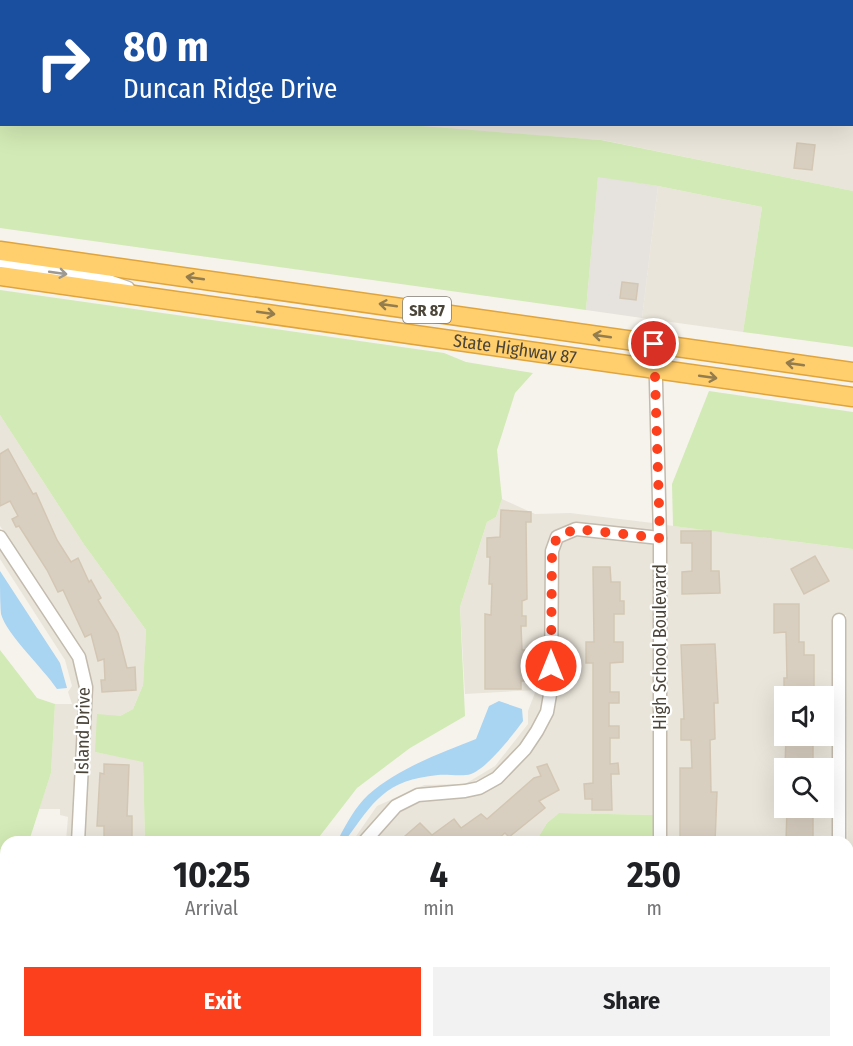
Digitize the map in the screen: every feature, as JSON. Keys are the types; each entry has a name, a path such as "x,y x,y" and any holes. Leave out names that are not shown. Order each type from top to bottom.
{"highway":[{"name":"SR 87","path":"0,251 853,372"},
{"name":"State Highway 87","path":"0,276 853,397"}],"street":[{"path":"0,264 103,279 154,298"},
{"name":"High School Boulevard","path":"654,344 660,538 660,836"},
{"path":"369,836 396,806 418,795 479,788 497,778 525,749 537,731 547,712 551,689 552,551 557,537 576,529 660,538"},
{"name":"Island Drive","path":"0,537 79,657 86,687 78,836"},
{"path":"839,620 839,836"}],"shaded area":[{"path":"409,126 853,126 853,191 602,140"},
{"path":"598,176 658,186 642,318 586,310"},
{"path":"658,186 762,207 743,332 642,318"},
{"path":"0,415 83,543 146,630 143,685 133,709 120,716 95,752 143,761 145,836 84,836 93,685 84,654 0,526"},
{"path":"502,499 535,514 570,513 653,523 653,531 577,523 551,535 545,552 545,689 540,710 531,728 519,746 492,774 464,785 415,790 391,802 360,836 356,836 377,806 424,785 465,784 495,766 528,724 528,711 536,690 465,694 460,607 487,522 496,517"},
{"path":"666,525 853,549 853,836 847,836 846,615 833,615 833,686 774,686 774,746 833,746 833,758 774,758 774,818 833,818 833,836 667,836"},
{"path":"577,534 653,543 654,815 559,813 547,823 539,836 377,836 400,810 420,800 500,783 529,753 543,733 553,713 558,689 558,552 563,541"},
{"path":"0,549 72,659 80,687 71,836 66,836 68,817 60,815 60,809 39,809 51,773 55,704 72,704 68,692 72,686 65,660 0,559"}],"green space":[{"path":"0,126 421,126 601,140 853,191 853,347 743,332 762,207 658,186 598,177 586,310 0,228"},
{"path":"0,290 444,353 466,362 533,373 515,393 497,450 502,499 496,517 487,522 460,607 465,716 410,748 357,788 320,836 145,836 143,762 95,752 97,714 120,716 133,709 143,685 146,630 83,543 0,415"},
{"path":"709,391 853,412 853,549 673,526 672,484"},
{"path":"0,650 37,698 55,704 51,773 31,836 0,836"},
{"path":"559,813 654,815 654,836 539,836 547,823"}],"water":[{"path":"0,571 60,663 67,688 57,689 10,632 1,614"},
{"path":"499,701 522,709 523,721 484,766 471,774 438,775 405,782 382,795 349,836 340,836 359,804 379,786 405,770 476,739 489,706"}],"building":[{"path":"797,143 815,145 812,170 794,168"},
{"path":"622,282 638,284 636,300 620,298"},
{"path":"8,449 33,494 36,493 57,540 71,562 78,558 89,582 91,580 101,598 98,600 118,633 127,668 135,667 136,690 102,692 101,680 105,680 104,659 98,661 91,634 85,637 63,590 58,592 19,526 16,527 12,519 18,516 10,501 0,506 0,454"},
{"path":"501,510 531,512 531,522 526,522 527,599 522,601 522,616 526,616 526,626 521,626 522,650 527,650 529,681 521,681 521,689 485,689 485,614 491,615 492,584 489,584 490,557 487,557 487,538 500,537"},
{"path":"681,531 711,531 711,571 719,571 720,593 682,594 682,572 692,571 692,543 681,543"},
{"path":"815,556 829,581 804,594 791,569"},
{"path":"593,567 610,567 611,582 620,582 620,601 624,601 624,614 614,614 614,642 623,642 623,662 610,663 610,692 619,692 619,703 609,703 609,726 619,726 619,738 610,738 610,764 618,763 619,774 611,774 612,810 592,810 592,799 585,799 584,784 593,783 593,663 586,663 586,642 594,642"},
{"path":"774,604 799,604 799,642 804,642 804,655 814,655 814,686 784,686 784,678 787,678 786,632 774,633"},
{"path":"715,644 718,703 714,703 715,739 710,740 711,792 717,792 715,836 680,836 680,768 692,768 691,740 681,740 681,719 684,719 681,645"},
{"path":"786,746 813,746 813,758 785,758"},
{"path":"104,764 129,765 127,816 132,816 132,836 104,836 104,826 97,826 100,773 104,774"},
{"path":"547,764 559,790 539,801 545,808 510,836 505,833 501,836 405,836 420,823 432,835 454,819 461,828 481,814 487,819 534,778 541,776 537,767"},
{"path":"787,818 813,818 813,836 786,836"}],"route":[{"path":"551,666 552,551 557,537 576,529 660,538 654,344"}]}
